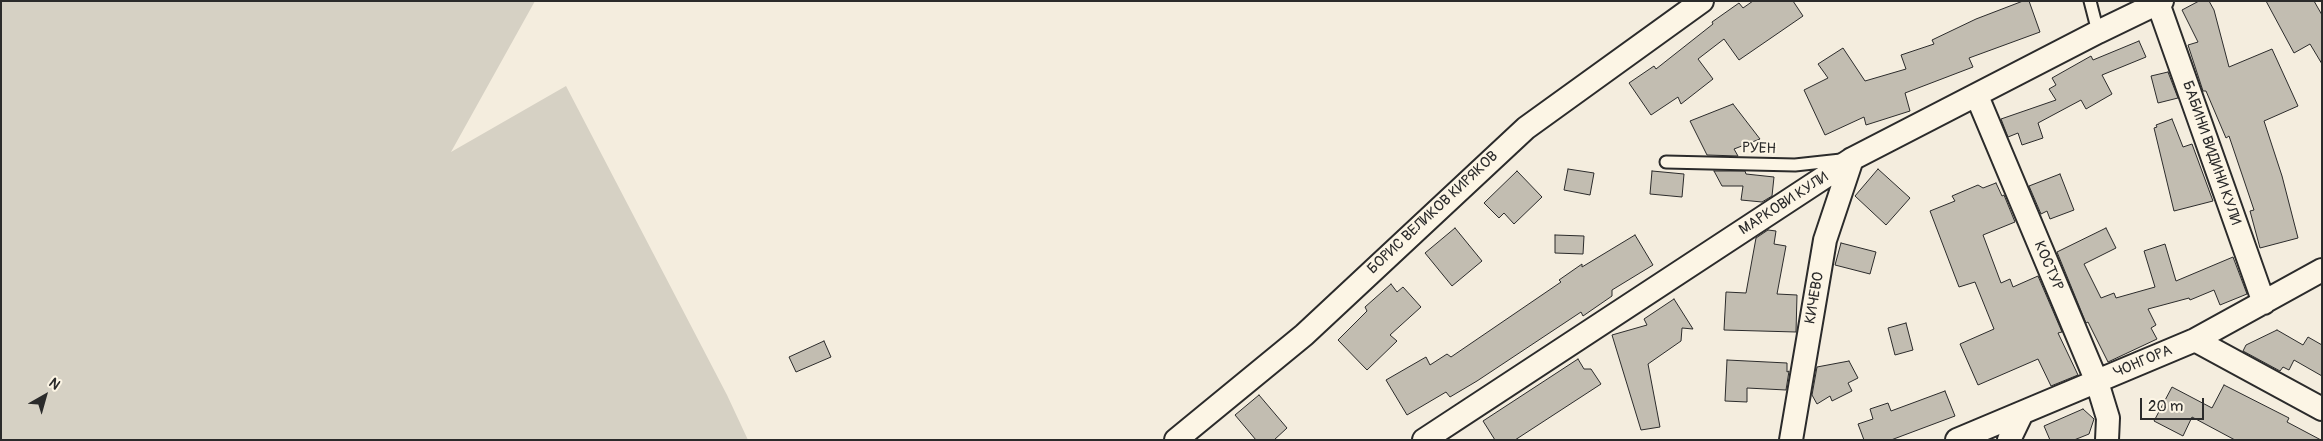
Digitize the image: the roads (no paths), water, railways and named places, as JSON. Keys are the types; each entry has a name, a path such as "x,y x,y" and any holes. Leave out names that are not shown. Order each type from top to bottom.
{"street":[{"name":"БОРИС ВЕЛИКОВ КИРЯКОВ","path":"1176,440 1304,335 1526,128 1702,1"},
{"name":"МАРКОВИ КУЛИ","path":"1424,440 1852,159 2160,2"},
{"name":"БАБИНИ ВИДИНИ КУЛИ","path":"2160,2 2264,303"},
{"name":"КОСТУР","path":"1977,96 2097,382 2108,418 2107,440"},
{"name":"КИЧЕВО","path":"1791,440 1826,240 1852,159"},
{"name":"ЧОНГОРА","path":"1957,440 2195,340 2322,270"},
{"path":"2195,340 2322,409"},
{"path":"2009,440 2022,413"}],"lane":[{"path":"2090,1 2098,32"},
{"name":"РУЕН","path":"1666,162 1795,165 1852,159"}]}
